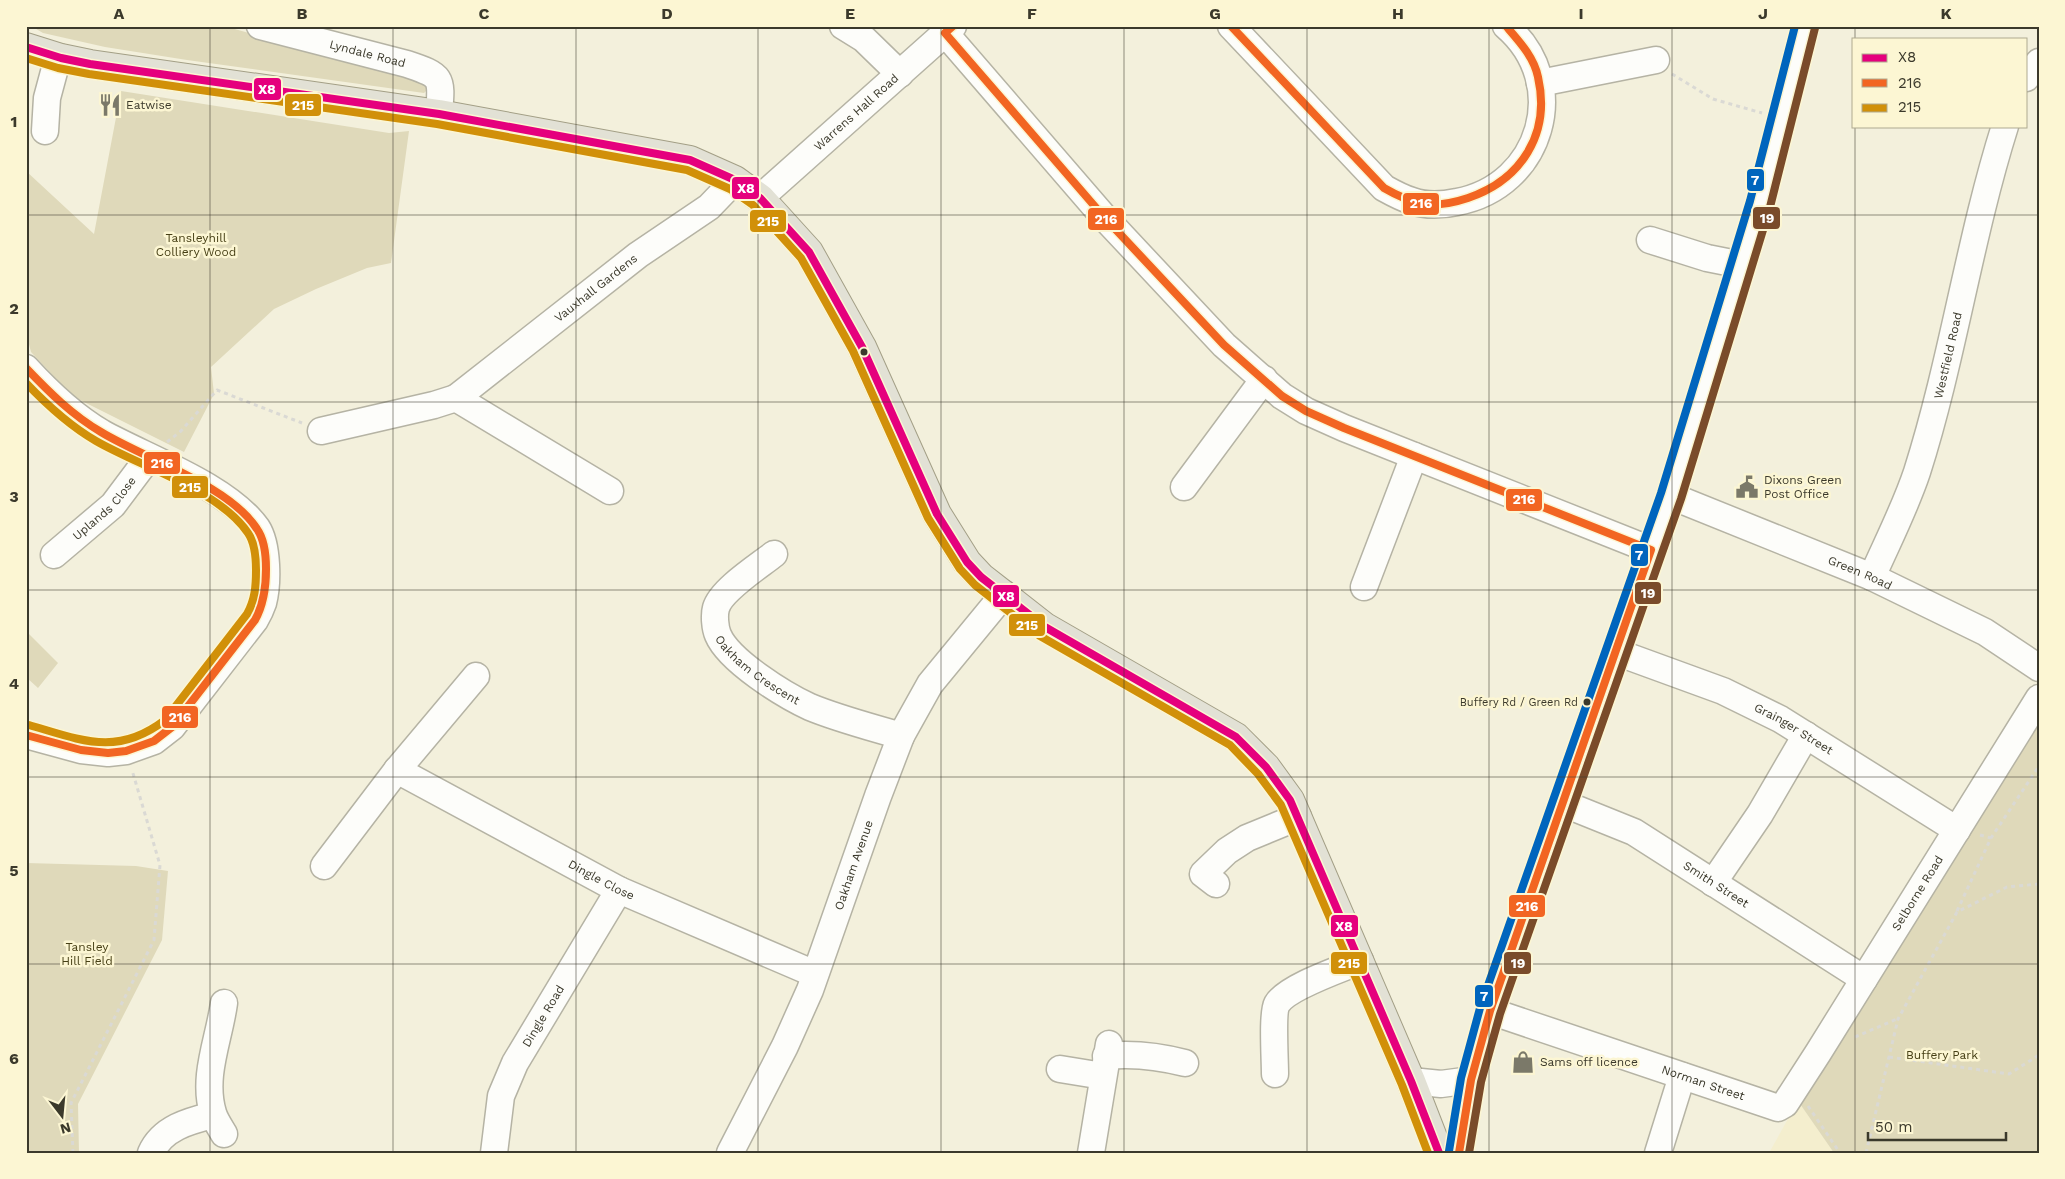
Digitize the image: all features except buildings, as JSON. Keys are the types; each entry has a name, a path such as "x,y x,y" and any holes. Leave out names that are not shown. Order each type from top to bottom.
{"main road":[{"path":"26,47 90,64 439,114 690,160 735,180 760,198 809,252 834,294 862,347 937,514 967,562 981,577 1045,627 1236,737 1266,766 1290,800 1298,817 1411,1081 1439,1153"}],"street":[{"name":"Lyndale Road","path":"260,26 408,64 431,72 438,78 442,87 439,114"},
{"path":"843,26 864,38 900,74"},
{"path":"1231,26 1384,188 1412,202 1446,204 1487,193 1507,180 1527,158 1537,134 1542,103 1540,83 1534,64 1526,49 1517,36 1506,26"},
{"path":"1459,1153 1471,1080 1490,1011 1671,496 1742,265 1805,26"},
{"path":"949,30 1104,217 1224,345 1282,396 1306,411 1344,428 1651,550"},
{"name":"Warrens Hall Road","path":"760,198 949,30"},
{"path":"45,131 47,98 58,57"},
{"path":"1540,83 1653,60"},
{"path":"2028,76 2039,62"},
{"name":"Westfield Road","path":"1872,577 1916,474 1944,371 1979,220 2004,128"},
{"name":"Vauxhall Gardens","path":"321,431 434,405 456,398 638,255 709,207 735,180"},
{"path":"1650,240 1707,258 1742,265"},
{"path":"26,368 78,417 101,432 210,489 237,507 258,529 263,547 267,578 263,603 255,620 172,727 154,741 126,750 108,753 81,750 26,735"},
{"path":"1184,487 1264,379"},
{"path":"456,398 610,491"},
{"path":"1364,587 1414,456"},
{"name":"Uplands Close","path":"54,555 113,505 149,457"},
{"name":"Green Road","path":"1671,496 1872,577 1984,632 2039,668"},
{"name":"Oakham Crescent","path":"774,554 724,595 716,608 717,634 728,650 786,695 812,707 901,736"},
{"name":"Oakham Avenue","path":"730,1153 785,1046 810,990 901,736 930,684 1004,594"},
{"name":"Grainger Street","path":"1616,652 1724,691 1780,719 1957,830"},
{"path":"324,866 397,770 476,676"},
{"name":"Selborne Road","path":"1795,1087 2039,698"},
{"path":"1713,882 1760,814 1806,735"},
{"name":"Dingle Close","path":"397,770 619,890 815,974"},
{"name":"Smith Street","path":"1562,803 1634,832 1864,979"},
{"path":"1201,874 1227,851 1247,838 1298,817"},
{"name":"Dingle Road","path":"494,1153 501,1096 515,1063 619,890"},
{"path":"1275,1074 1274,1019 1277,1004 1290,991 1360,961"},
{"path":"151,1153 163,1136 175,1127 188,1121 218,1124 209,1089 210,1070 224,1003"},
{"name":"Norman Street","path":"1490,1011 1778,1108 1785,1104 1795,1087"},
{"path":"1060,1069 1127,1054 1155,1055 1186,1063"},
{"path":"1091,1153 1106,1059"},
{"path":"1658,1153 1682,1076"},
{"path":"1411,1081 1441,1084 1471,1080"}],"path":[{"path":"1653,60 1713,99 1782,118"},
{"path":"149,457 181,431 217,390 321,431"},
{"path":"74,1153 71,1103 154,940 160,865 126,750"},
{"path":"1866,1153 1898,1019 1957,912 1991,838 2039,766"},
{"path":"1957,912 2007,887 2039,884"},
{"path":"1853,1038 1898,1019"},
{"path":"1889,1057 2009,1074 2039,1055"},
{"path":"1795,1087 1840,1153"}],"shaded area":[{"path":"1798,1101 1834,1153 1769,1153"}],"green space":[{"path":"31,26 224,26 359,64 429,80 429,88 424,93 187,60 105,47 43,33"},
{"name":"Tansleyhill Colliery Wood","path":"121,91 389,133 409,131 391,263 367,268 274,309 211,367 214,394 184,452 72,396 31,352 26,333 26,171 94,234"},
{"path":"26,631 58,663 38,688 26,677"},
{"name":"Buffery Park","path":"2039,721 2039,1153 1834,1153 1798,1101"},
{"name":"Tansley Hill Field","path":"26,863 136,866 168,871 162,940 78,1104 79,1153 26,1153"}],"transit line":[{"name":"216","path":"953,26 945,33 1104,217 1224,345 1282,396 1306,411 1344,428 1651,550 1490,1011 1471,1080 1459,1153"},
{"name":"216","path":"1231,26 1384,188 1413,201 1434,205 1468,198 1487,190 1503,180 1517,167 1528,152 1536,136 1541,98 1538,77 1530,56 1506,26"},
{"name":"7","path":"1449,1151 1461,1078 1480,1008 1661,493 1750,201 1795,26"},
{"name":"19","path":"1469,1153 1481,1082 1500,1014 1681,499 1770,207 1815,28"},
{"name":"X8","path":"26,47 61,58 90,64 439,114 690,160 735,180 760,198 809,252 862,347 937,514 967,562 981,577 1045,627 1236,737 1266,767 1290,800 1411,1081 1439,1153"},
{"name":"215","path":"26,58 58,68 89,74 437,124 687,170 730,189 753,205 801,258 853,351 928,518 960,569 975,585 1040,636 1230,745 1258,774 1281,805 1402,1085 1428,1153"},
{"name":"216","path":"26,368 61,403 90,425 119,442 207,486 244,513 262,538 266,569 264,595 261,608 255,620 172,727 154,741 126,751 108,753 81,750 26,735"},
{"name":"215","path":"26,383 59,415 86,435 114,451 178,481 218,504 235,518 248,533 255,551 256,561 256,582 252,603 247,614 165,720 148,731 115,742 82,740 29,725"}],"place":[{"name":"Eatwise","path":"110,105"},
{"name":"Dixons Green Post Office","path":"1747,487"},
{"name":"Buffery Rd / Green Rd","path":"1587,702"},
{"name":"Sams off licence","path":"1523,1062"}]}
